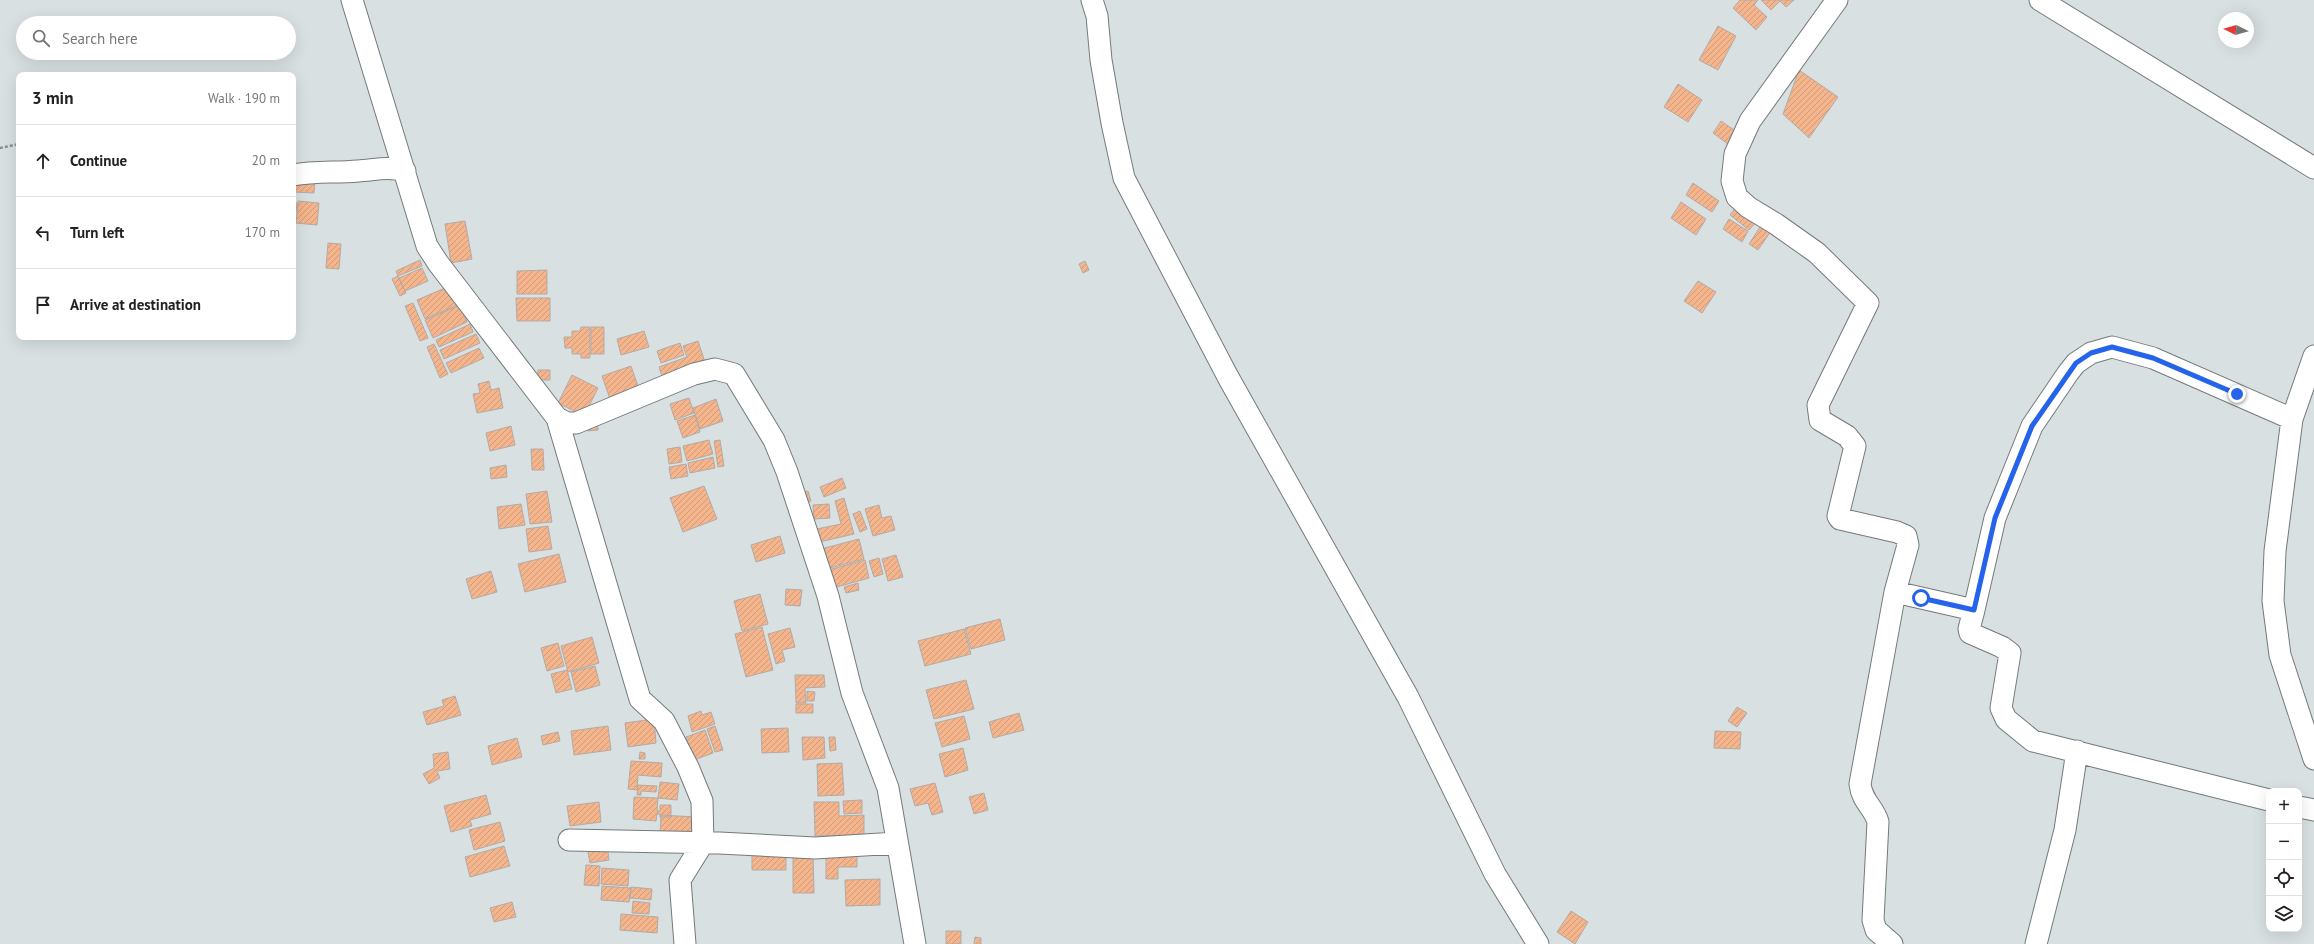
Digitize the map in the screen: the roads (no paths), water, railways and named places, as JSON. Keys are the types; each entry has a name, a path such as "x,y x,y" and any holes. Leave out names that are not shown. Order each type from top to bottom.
{"street":[{"path":"352,0 427,246 438,263 557,418 640,699 664,721 688,767 702,801 703,843 680,880 685,944"},
{"path":"1092,0 1097,16 1101,60 1112,123 1124,178 1228,377 1408,697 1495,874 1538,944"},
{"path":"1838,0 1750,121 1735,154 1732,181 1737,197 1748,207 1776,224 1817,253 1868,303 1823,393 1818,405 1818,413 1820,420 1847,436 1855,446 1838,513 1840,519 1897,532 1906,536 1908,545 1895,592 1860,784 1864,801 1876,813 1878,822 1873,920 1876,930 1892,944"},
{"path":"2040,0 2314,168"},
{"path":"296,174 312,171 358,171 392,167 404,171"},
{"path":"2266,799 2033,741 2006,719 2002,708 2010,653 2002,647 1970,633 1969,628 1995,518 2032,426 2076,363 2091,353 2112,347 2153,358 2292,419"},
{"path":"2314,356 2292,419 2275,551 2273,601 2280,655 2314,759"},
{"path":"557,418 566,423 576,423 694,374 715,369 734,374 774,440 787,472 828,596 852,692 888,788 914,944"},
{"path":"1895,592 1974,610"},
{"path":"2036,944 2066,830 2077,751"},
{"path":"2302,808 2314,810"},
{"path":"569,840 703,843 815,848 897,843"}]}
